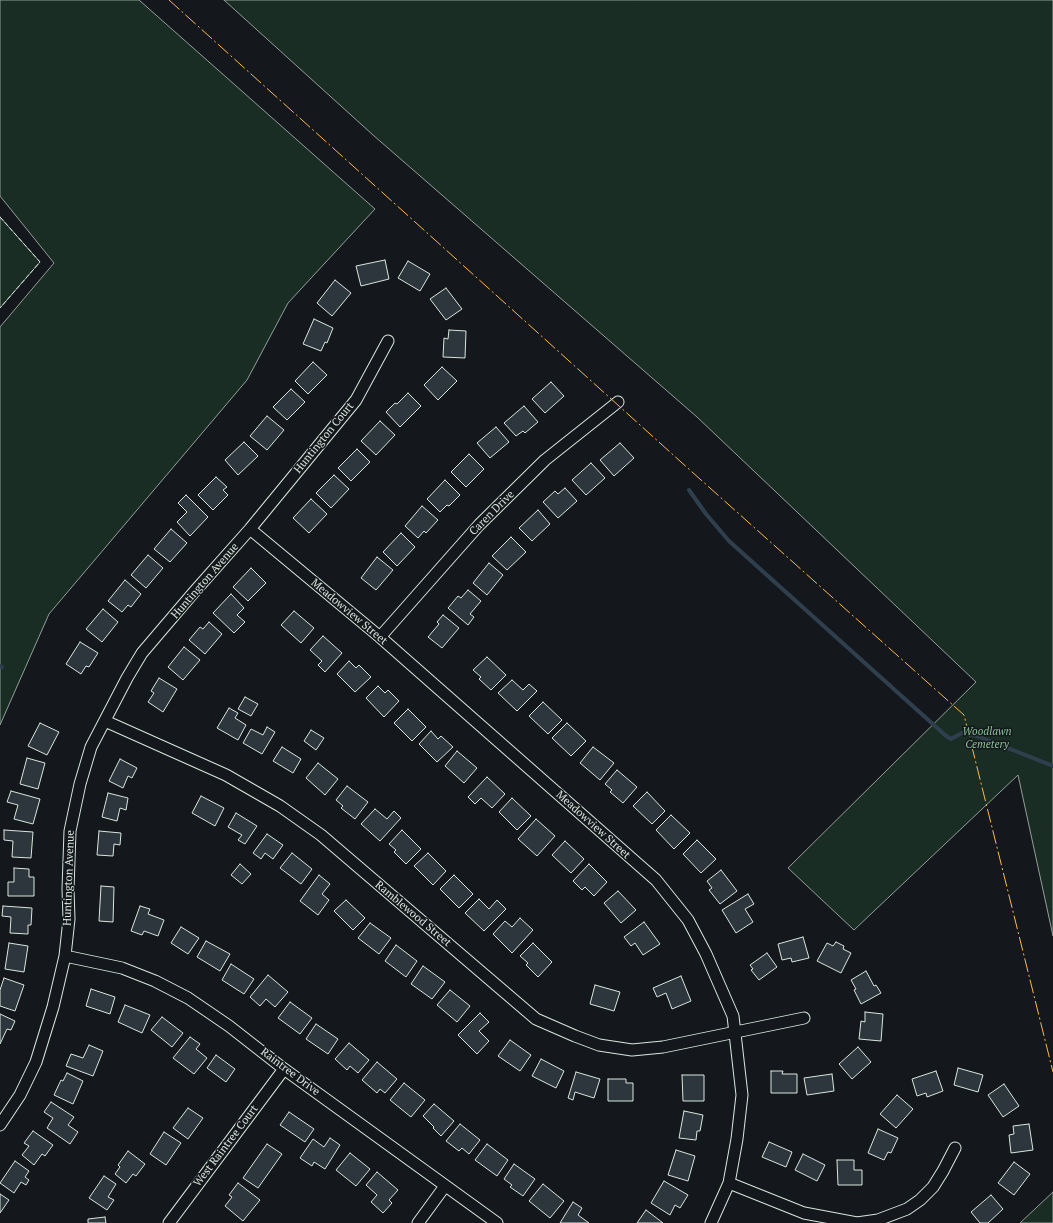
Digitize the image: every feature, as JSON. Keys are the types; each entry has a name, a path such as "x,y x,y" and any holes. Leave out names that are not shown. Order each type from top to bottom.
{"street":[{"name":"Huntington Court","path":"250,529 356,400 388,341"},
{"name":"Caren Drive","path":"380,637 479,525 545,460 618,402"},
{"name":"Meadowview Street","path":"250,529 380,637 656,880 688,920 706,954 733,1016 742,1095 737,1139 729,1183 711,1223"},
{"name":"Huntington Avenue","path":"0,1125 20,1095 36,1062 53,1007 65,956 69,920 68,890 70,831 80,784 91,747 127,678 142,653 250,529"},
{"name":"Ramblewood Street","path":"105,721 226,775 280,806 321,835 536,1018 574,1036 599,1045 632,1050 663,1047 734,1034 804,1018"},
{"name":"Raintree Drive","path":"65,956 122,968 155,980 188,998 229,1026 284,1069 497,1223"},
{"name":"West Raintree Court","path":"169,1223 284,1069"},
{"path":"729,1183 804,1213 857,1223 878,1220 906,1209 920,1200 943,1171 955,1148"},
{"path":"418,1223 445,1186"}],"green space":[{"path":"0,0 139,0 375,209 288,303 247,380 49,614 0,725 0,327 54,263 0,196"},
{"name":"Woodlawn Cemetery","path":"224,0 1053,0 1053,936 1018,775 854,930 788,868 976,682 697,417 373,135"},
{"path":"0,217 40,262 0,308"},
{"path":"1053,1192 1053,1223 1020,1223"}],"building":[{"path":"385,260 389,279 361,286 356,266"},
{"path":"408,261 430,274 420,291 398,278"},
{"path":"335,280 351,293 332,316 317,303"},
{"path":"446,288 462,309 446,320 430,299"},
{"path":"314,319 333,328 327,343 325,342 321,351 303,344"},
{"path":"449,330 466,331 465,358 443,357 444,338 448,339"},
{"path":"313,362 327,375 308,394 295,381"},
{"path":"442,367 457,381 438,400 424,385"},
{"path":"551,382 564,396 545,413 532,399"},
{"path":"291,389 305,402 287,420 273,407"},
{"path":"408,393 421,406 400,427 386,412"},
{"path":"524,406 538,422 525,433 523,431 516,436 504,423"},
{"path":"267,416 284,430 267,450 250,436"},
{"path":"380,421 395,435 376,455 361,441"},
{"path":"496,427 509,442 490,458 477,443"},
{"path":"244,442 258,456 238,475 225,460"},
{"path":"620,443 634,458 614,476 600,460"},
{"path":"357,449 370,462 351,481 338,468"},
{"path":"469,454 484,469 466,487 451,472"},
{"path":"591,463 605,478 586,495 572,480"},
{"path":"334,475 349,489 331,508 316,493"},
{"path":"216,477 227,487 223,490 228,495 213,510 198,495"},
{"path":"445,480 460,495 449,506 447,505 440,512 427,499"},
{"path":"565,488 577,501 558,518 543,502 555,491 558,494"},
{"path":"186,495 208,517 190,536 177,522 187,512 178,503"},
{"path":"311,499 327,514 309,533 293,518"},
{"path":"422,506 438,520 426,533 424,531 418,538 405,526"},
{"path":"538,510 550,524 532,541 519,528"},
{"path":"171,529 187,543 170,562 154,549"},
{"path":"401,533 415,547 397,566 383,552"},
{"path":"511,537 526,552 507,570 492,556"},
{"path":"148,555 163,568 146,588 131,575"},
{"path":"377,557 393,570 376,590 361,578"},
{"path":"489,563 503,575 487,595 473,583"},
{"path":"251,568 266,583 248,601 233,587"},
{"path":"125,580 141,594 131,607 128,605 122,612 108,601"},
{"path":"468,590 481,601 470,614 474,617 468,625 448,608 458,596 461,598"},
{"path":"231,594 244,608 237,615 245,622 234,633 213,613"},
{"path":"103,609 118,622 102,642 86,629"},
{"path":"294,611 314,628 301,643 281,625"},
{"path":"443,615 459,628 442,648 428,637 439,624 437,622"},
{"path":"209,622 222,634 205,654 189,640 200,627 203,629"},
{"path":"323,636 342,653 325,672 318,665 322,661 310,650"},
{"path":"80,642 98,653 89,667 86,666 81,674 66,664"},
{"path":"184,647 200,660 183,680 168,667"},
{"path":"487,657 506,675 491,690 479,679 481,677 473,670"},
{"path":"349,661 356,668 359,665 371,677 355,692 337,674"},
{"path":"159,678 177,689 163,712 148,702 154,693 151,691"},
{"path":"512,680 523,690 529,684 537,691 517,711 498,693"},
{"path":"378,686 385,693 388,690 399,701 384,717 366,698"},
{"path":"245,697 258,704 251,716 238,709"},
{"path":"543,702 562,720 548,734 529,716"},
{"path":"229,708 238,713 235,718 246,725 238,740 217,728"},
{"path":"408,709 426,727 412,741 394,723"},
{"path":"40,723 59,732 47,755 28,746"},
{"path":"567,723 586,741 571,756 552,738"},
{"path":"267,727 275,732 262,754 243,743 251,729 263,735"},
{"path":"311,730 324,738 316,750 304,741"},
{"path":"431,731 438,739 441,736 453,747 437,762 419,744"},
{"path":"282,747 301,759 293,773 273,761"},
{"path":"593,747 614,763 600,780 580,763"},
{"path":"457,751 477,768 464,783 445,766"},
{"path":"27,758 45,763 38,789 20,784"},
{"path":"120,759 137,768 132,778 128,776 123,788 109,781"},
{"path":"318,763 338,779 325,795 306,778"},
{"path":"617,770 637,787 623,803 610,792 612,790 605,784"},
{"path":"487,777 505,794 492,808 481,798 475,804 468,797"},
{"path":"347,786 368,802 355,819 341,808 343,806 336,800"},
{"path":"11,791 40,799 33,824 14,819 18,805 7,802"},
{"path":"647,792 665,811 652,824 633,806"},
{"path":"108,793 128,798 126,810 120,808 117,821 102,817"},
{"path":"201,796 224,808 215,826 192,813"},
{"path":"512,798 531,816 517,830 499,812"},
{"path":"375,809 387,819 394,811 401,818 380,841 361,824"},
{"path":"236,813 257,826 245,844 238,840 242,835 228,827"},
{"path":"671,815 690,833 674,849 656,830"},
{"path":"536,819 555,836 537,856 518,839"},
{"path":"4,830 33,832 31,858 12,857 13,841 4,840"},
{"path":"402,830 421,849 406,864 394,852 396,850 389,844"},
{"path":"99,831 121,833 120,845 114,844 113,856 97,855"},
{"path":"267,834 283,845 273,859 265,853 261,859 253,853"},
{"path":"697,840 716,859 701,873 683,854"},
{"path":"565,841 584,859 571,873 552,855"},
{"path":"292,853 312,869 301,884 280,868"},
{"path":"428,853 446,871 433,885 414,866"},
{"path":"240,864 251,874 242,884 231,875"},
{"path":"589,864 607,882 594,896 585,887 582,890 573,881"},
{"path":"14,868 29,869 29,877 34,877 34,896 8,896 8,882 14,882"},
{"path":"721,870 737,891 720,904 709,890 712,888 707,881"},
{"path":"319,875 330,884 322,894 329,900 318,915 300,901"},
{"path":"454,875 473,894 459,908 440,889"},
{"path":"101,886 114,887 113,922 99,921"},
{"path":"618,891 636,910 621,923 604,903"},
{"path":"748,894 754,904 745,909 753,922 736,933 722,910"},
{"path":"479,899 489,909 497,900 506,909 484,931 465,913"},
{"path":"346,900 365,918 353,930 334,911"},
{"path":"3,906 32,908 31,925 28,925 28,934 10,933 11,917 2,916"},
{"path":"140,906 150,909 148,914 164,920 158,936 144,931 142,935 131,931"},
{"path":"520,918 533,930 512,953 493,934 505,921 512,927"},
{"path":"644,922 660,944 643,955 635,943 631,946 624,937"},
{"path":"370,923 391,938 379,954 358,938"},
{"path":"181,927 199,938 188,954 171,943"},
{"path":"803,937 809,958 792,962 791,958 782,960 778,944"},
{"path":"206,941 230,954 220,971 197,957"},
{"path":"836,942 844,946 843,949 851,953 841,973 817,961 827,943 833,946"},
{"path":"9,943 28,946 24,972 5,969"},
{"path":"533,943 552,962 538,977 526,965 528,963 520,956"},
{"path":"396,945 417,961 406,977 385,961"},
{"path":"767,953 777,967 759,980 751,970 753,969 750,965"},
{"path":"231,964 254,979 244,994 222,980"},
{"path":"423,966 445,982 432,999 411,984"},
{"path":"866,971 874,986 876,985 881,993 861,1004 851,980"},
{"path":"268,975 288,992 275,1007 266,999 260,1006 250,997"},
{"path":"681,976 691,1001 672,1009 666,993 657,997 653,988"},
{"path":"4,978 24,985 15,1011 0,1006 0,990"},
{"path":"595,985 620,992 614,1011 590,1004"},
{"path":"91,989 115,997 110,1014 86,1006"},
{"path":"450,990 470,1006 457,1022 437,1005"},
{"path":"290,1002 312,1018 300,1034 278,1018"},
{"path":"125,1005 150,1015 142,1033 118,1022"},
{"path":"865,1012 883,1014 881,1041 859,1039 861,1021 865,1022"},
{"path":"480,1013 489,1022 479,1031 489,1041 477,1054 458,1035"},
{"path":"0,1014 15,1021 11,1030 7,1029 0,1044"},
{"path":"162,1017 183,1033 172,1047 151,1030"},
{"path":"316,1024 338,1039 328,1054 306,1039"},
{"path":"190,1037 200,1044 196,1049 207,1058 194,1074 173,1058"},
{"path":"510,1040 531,1055 520,1071 498,1056"},
{"path":"349,1043 369,1060 358,1073 350,1066 347,1070 335,1059"},
{"path":"89,1045 103,1051 93,1076 66,1066 71,1054 83,1058"},
{"path":"858,1047 871,1062 852,1079 839,1064"},
{"path":"216,1055 235,1069 226,1082 207,1068"},
{"path":"541,1059 564,1071 556,1088 532,1076"},
{"path":"377,1062 397,1079 385,1093 380,1089 377,1093 362,1080"},
{"path":"958,1068 983,1075 978,1092 954,1085"},
{"path":"771,1071 783,1071 782,1074 797,1074 797,1093 771,1093"},
{"path":"936,1071 943,1091 927,1097 926,1093 917,1096 912,1079"},
{"path":"576,1072 600,1079 594,1098 575,1092 573,1100 568,1098"},
{"path":"67,1073 83,1081 73,1104 54,1095 61,1080 63,1081"},
{"path":"832,1074 834,1091 807,1095 804,1078"},
{"path":"682,1075 704,1075 704,1101 683,1101"},
{"path":"608,1079 626,1079 626,1083 633,1083 633,1101 608,1101"},
{"path":"404,1083 425,1100 411,1117 390,1100"},
{"path":"1004,1084 1019,1106 1003,1117 988,1095"},
{"path":"897,1095 913,1109 896,1128 880,1114"},
{"path":"51,1102 74,1117 68,1125 78,1132 70,1144 47,1128 53,1118 44,1112"},
{"path":"434,1104 454,1121 441,1136 423,1116"},
{"path":"188,1108 203,1118 188,1139 173,1128"},
{"path":"684,1111 703,1115 700,1131 697,1131 696,1140 679,1138"},
{"path":"289,1112 314,1129 305,1142 280,1125"},
{"path":"460,1124 480,1140 469,1154 462,1148 459,1151 446,1141"},
{"path":"1029,1124 1033,1150 1011,1153 1009,1135 1014,1134 1013,1126"},
{"path":"878,1129 898,1138 891,1153 888,1152 884,1160 868,1153"},
{"path":"33,1131 53,1145 45,1156 42,1154 34,1165 22,1155 29,1146 24,1143"},
{"path":"164,1132 181,1143 166,1165 150,1154"},
{"path":"330,1138 340,1145 325,1169 314,1162 312,1166 300,1158 313,1139 324,1147"},
{"path":"769,1142 792,1152 786,1167 762,1157"},
{"path":"267,1144 282,1154 258,1188 243,1178"},
{"path":"487,1144 508,1160 497,1176 475,1160"},
{"path":"676,1150 695,1156 688,1181 668,1175"},
{"path":"128,1151 145,1164 136,1176 133,1174 126,1183 115,1174 120,1167 118,1165"},
{"path":"350,1153 370,1169 356,1186 336,1170"},
{"path":"803,1154 825,1165 817,1181 795,1170"},
{"path":"837,1160 854,1160 854,1170 862,1170 862,1185 838,1185"},
{"path":"15,1161 29,1171 25,1177 29,1180 26,1185 21,1182 14,1193 0,1183"},
{"path":"1014,1162 1030,1174 1014,1195 998,1183"},
{"path":"514,1164 535,1179 523,1196 510,1187 512,1185 504,1179"},
{"path":"377,1172 398,1190 389,1200 392,1203 383,1213 371,1202 377,1195 366,1185"},
{"path":"104,1176 116,1184 108,1197 114,1200 107,1210 89,1198"},
{"path":"664,1181 688,1195 680,1208 675,1205 670,1215 651,1203"},
{"path":"238,1183 260,1200 243,1221 225,1206 232,1197 229,1195"},
{"path":"543,1184 564,1201 550,1218 529,1201"},
{"path":"0,1194 9,1200 0,1213"},
{"path":"991,1195 1003,1209 988,1223 980,1223 971,1212"},
{"path":"573,1202 582,1208 578,1215 589,1223 560,1223"},
{"path":"646,1210 663,1223 637,1223"},
{"path":"105,1217 106,1223 88,1223 88,1219"}],"waterway":[{"path":"689,490 706,514 729,541 945,735 951,739 962,733 977,736 1053,766"}],"fence":[{"path":"0,217 40,262 0,308"}],"power":[{"path":"169,0 964,715 1053,1072"}]}
